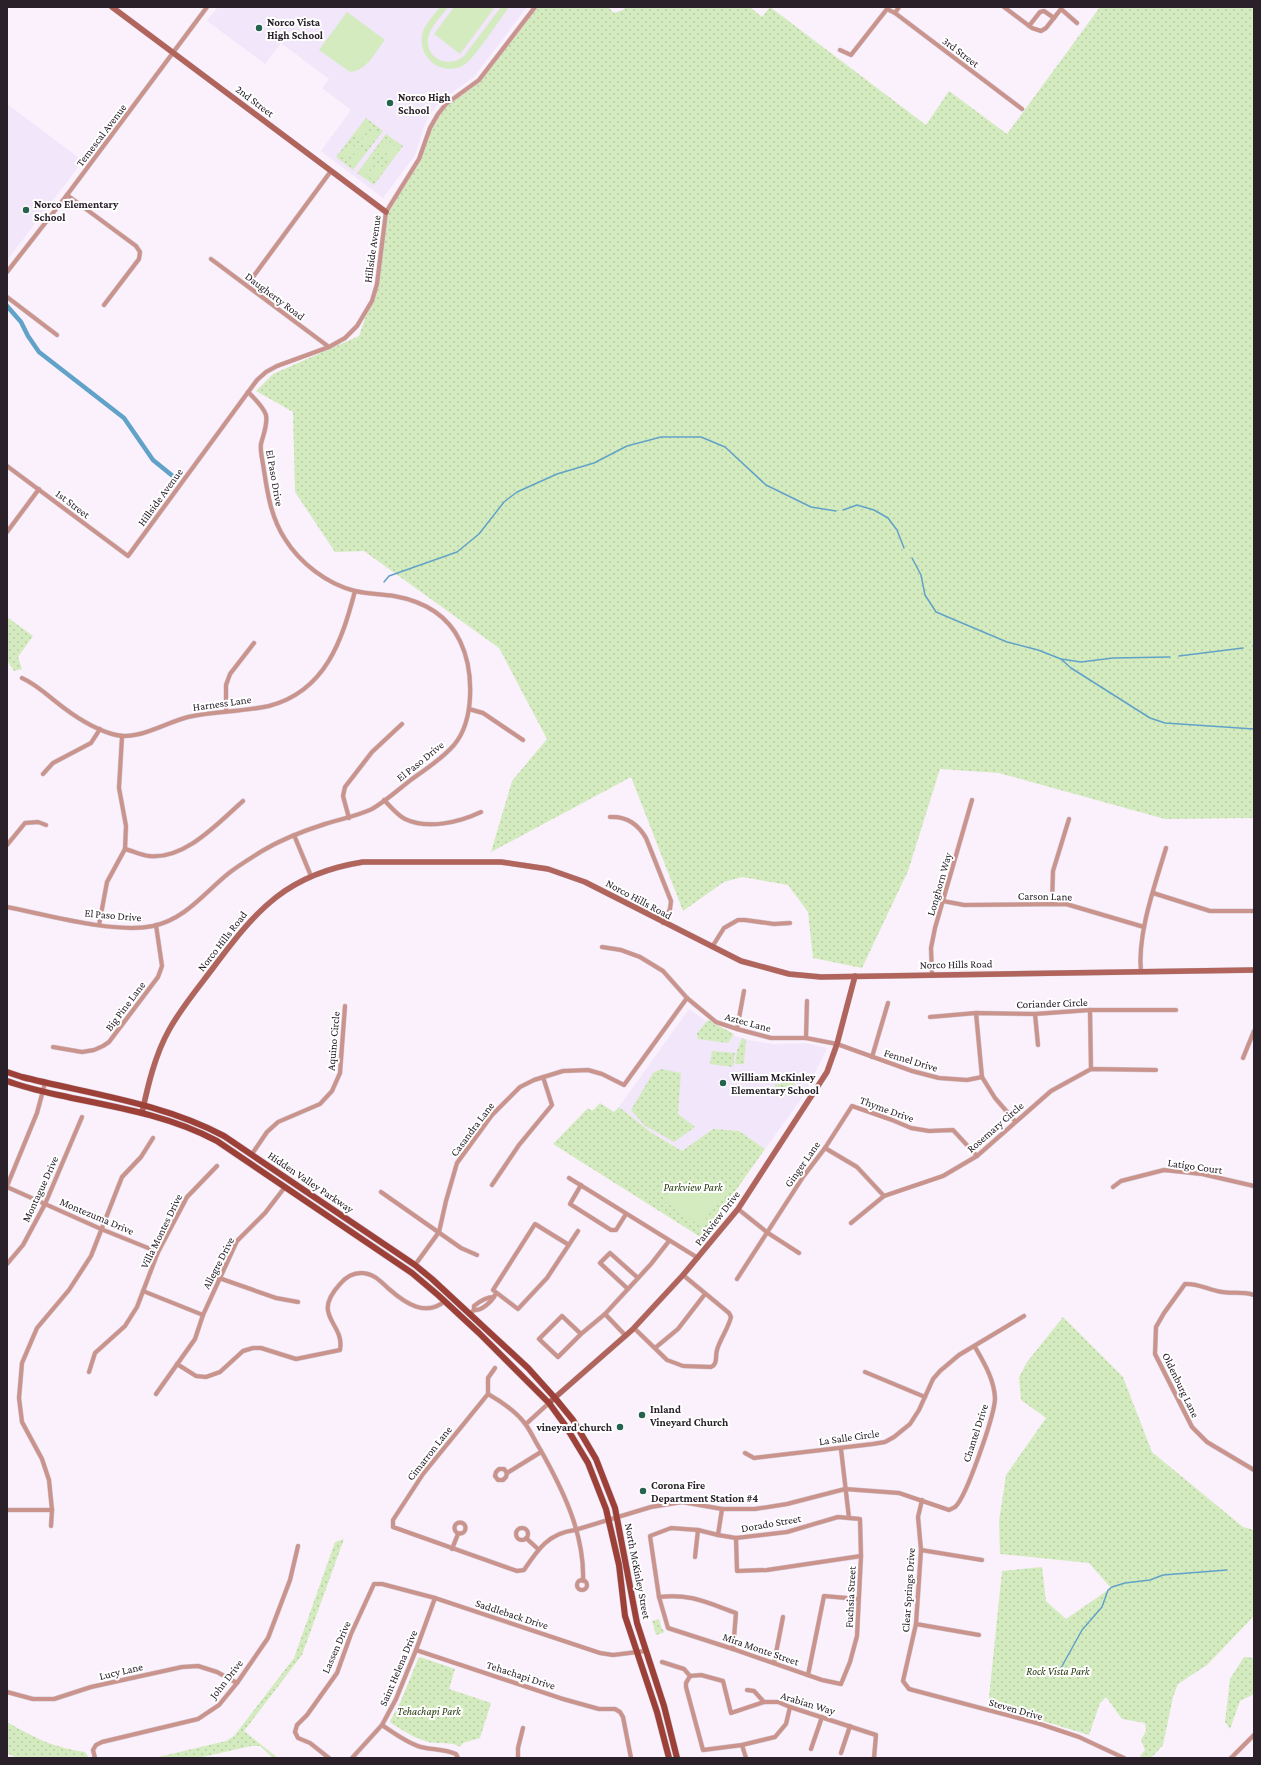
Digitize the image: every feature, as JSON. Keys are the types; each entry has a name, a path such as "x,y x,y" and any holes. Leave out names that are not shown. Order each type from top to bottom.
{"main road":[{"name":"Hidden Valley Parkway","path":"7,1072 45,1083 172,1113 207,1127 252,1154 415,1265 472,1312 556,1398"},
{"name":"Hidden Valley Parkway","path":"7,1081 43,1092 142,1113 183,1125 202,1133 230,1149 412,1273 479,1333 549,1403"},
{"path":"380,1251 387,1251 408,1265 415,1265 418,1272 435,1287 438,1295"},
{"path":"472,1312 469,1317 479,1333"},
{"name":"North McKinley Street","path":"556,1398 573,1420 596,1459 617,1517 637,1623 666,1713 677,1758"},
{"name":"North McKinley Street","path":"549,1403 565,1425 588,1463 609,1519 619,1565 625,1616 664,1735 669,1758"}],"street":[{"name":"2nd Street","path":"112,7 386,212"},
{"name":"Temescal Avenue","path":"7,272 67,195 207,7"},
{"name":"Hillside Avenue","path":"128,556 248,392 266,372 277,366 328,347 345,338 357,326 372,301 377,284 386,212 419,159 430,128 446,104 479,80 535,7"},
{"path":"840,50 851,55 887,9 895,13 899,7"},
{"path":"1004,7 1029,26 1041,31 1046,28 1061,9 1077,23"},
{"path":"1029,26 1040,12 1044,11 1054,18"},
{"name":"3rd Street","path":"895,13 1022,109"},
{"path":"250,281 331,171"},
{"path":"67,195 136,246 140,252 139,260 104,304"},
{"name":"Daugherty Road","path":"211,259 328,347"},
{"path":"7,297 56,335"},
{"name":"El Paso Drive","path":"7,907 99,925 138,928 156,926 193,907 229,873 249,858 271,845 326,823 349,818 375,807 448,751 462,732 469,709 469,675 461,642 453,629 442,616 429,606 395,596 355,591 341,586 315,571 294,551 285,539 272,513 266,488 261,446 266,417 262,406 248,392"},
{"name":"1st Street","path":"7,466 128,556"},
{"path":"7,532 39,489"},
{"name":"Harness Lane","path":"22,678 32,682 65,709 100,730 122,737 136,735 186,718 270,705 286,700 302,690 326,665 337,648 355,591"},
{"path":"226,711 226,685 230,674 254,643"},
{"path":"469,709 483,713 523,740"},
{"path":"349,818 343,796 345,787 369,756 402,724"},
{"path":"43,774 53,763 91,743 100,730"},
{"path":"99,925 107,882 125,850 126,826 119,788 122,737"},
{"path":"384,800 405,819 418,823 458,821 481,812"},
{"name":"Longhorn Way","path":"932,975 931,948 972,800"},
{"path":"125,850 149,856 159,856 177,852 194,844 243,801"},
{"path":"610,817 623,818 630,821 640,829 646,838 670,901 670,910 663,923"},
{"path":"1052,904 1053,871 1069,819"},
{"path":"7,845 26,823 38,822 46,825"},
{"path":"294,835 311,876"},
{"path":"1141,972 1141,949 1144,927 1166,848"},
{"name":"Norco Hills Road","path":"142,1113 159,1051 179,1014 256,914 273,899 311,876 342,865 363,862 501,862 548,869 585,882 712,948 741,961 789,974 821,977 1254,970"},
{"path":"1153,893 1210,911 1254,911"},
{"name":"Carson Lane","path":"943,901 964,905 1075,905 1144,927"},
{"path":"712,948 724,928 738,920 774,924 790,923"},
{"name":"Big Pine Lane","path":"53,1047 82,1052 94,1050 109,1042 158,977 162,966 156,926"},
{"name":"Aztec Lane","path":"602,947 620,950 663,970 687,998 716,1022 772,1038 806,1038 837,1044"},
{"name":"Parkview Drive","path":"526,1424 634,1328 698,1258 738,1209 827,1072 837,1044 855,976"},
{"path":"737,1029 744,991"},
{"name":"Casandra Lane","path":"415,1265 439,1232 457,1163 481,1129 520,1087 534,1080 563,1071 588,1070 602,1074 624,1085 687,998"},
{"path":"806,1038 807,1001"},
{"path":"872,1057 888,1003"},
{"name":"Aquino Circle","path":"252,1154 267,1132 278,1122 320,1104 332,1091 340,1073 345,1006"},
{"path":"1090,1010 1091,1069"},
{"name":"Coriander Circle","path":"930,1017 976,1012 1035,1014 1090,1010 1176,1010"},
{"path":"976,1012 982,1077 995,1098 1015,1121"},
{"path":"1035,1014 1038,1045"},
{"path":"1243,1058 1254,1031"},
{"name":"Fennel Drive","path":"837,1044 912,1071 939,1078 967,1080 982,1077"},
{"name":"Rosemary Circle","path":"852,1223 884,1196 943,1176 977,1156 1015,1121 1051,1091 1091,1069 1156,1070"},
{"path":"492,1185 519,1145 552,1105 543,1077"},
{"path":"7,1186 37,1113 45,1083"},
{"name":"Ginger Lane","path":"738,1279 803,1177 825,1148 852,1106"},
{"name":"Thyme Drive","path":"852,1106 912,1128 929,1131 953,1130 977,1156"},
{"name":"Montague Drive","path":"7,1264 24,1245 45,1204 82,1117"},
{"path":"51,1526 52,1510 48,1480 42,1459 22,1422 19,1398 22,1363 37,1328 69,1290 91,1256 122,1177 142,1157 152,1138"},
{"path":"825,1148 857,1167 884,1196"},
{"name":"Villa Montes Drive","path":"89,1372 95,1353 125,1326 137,1307 158,1252 187,1196 217,1166"},
{"name":"Latigo Court","path":"1113,1187 1121,1181 1164,1170 1202,1174 1254,1186"},
{"path":"569,1178 698,1258"},
{"path":"581,1185 570,1204 610,1230 616,1230 626,1214"},
{"name":"Montezuma Drive","path":"7,1186 102,1230 158,1252"},
{"name":"Allegre Drive","path":"156,1394 194,1339 219,1278 237,1242 269,1208 285,1186"},
{"path":"382,1192 461,1248 477,1255"},
{"path":"738,1209 768,1233 799,1253"},
{"path":"472,1312 492,1302 495,1295 493,1290 535,1224 569,1246"},
{"path":"495,1295 518,1309 547,1278 578,1231"},
{"path":"581,1334 562,1316 539,1339 558,1357 581,1334 605,1314 638,1278 669,1240"},
{"path":"628,1289 600,1263 610,1253 638,1278"},
{"path":"177,1364 196,1376 206,1377 220,1372 243,1351 253,1348 261,1348 296,1359 340,1350 342,1341 330,1319 328,1306 334,1291 345,1279 361,1273 370,1274 379,1279 391,1291 415,1307 431,1309 437,1307 445,1301"},
{"path":"634,1328 667,1360 683,1366 710,1367 716,1363 716,1352 731,1317 683,1275"},
{"path":"219,1278 276,1298 298,1302"},
{"name":"Oldenburg Lane","path":"1254,1295 1238,1292 1219,1292 1196,1283 1185,1284 1156,1327 1155,1354 1192,1426 1207,1442 1254,1470"},
{"path":"143,1291 203,1315"},
{"path":"654,1348 678,1330 705,1294"},
{"path":"472,1312 474,1306 495,1295"},
{"path":"485,1299 488,1304"},
{"path":"605,1314 626,1336"},
{"name":"La Salle Circle","path":"745,1453 754,1458 841,1449 885,1442 894,1437 910,1424 919,1410 933,1379 940,1371 960,1356 1024,1316"},
{"name":"Chantel Drive","path":"452,1549 517,1571 524,1570 538,1549 558,1534 651,1507 682,1502 722,1509 755,1509 787,1504 845,1489 899,1493 949,1510 955,1507 969,1481 991,1420 995,1397 992,1381 975,1347"},
{"path":"494,1368 488,1378 488,1394 505,1405 526,1424 559,1483 581,1551 583,1580"},
{"path":"865,1372 925,1397"},
{"name":"Cimarron Lane","path":"452,1549 393,1527 393,1520 423,1474 488,1394"},
{"path":"841,1449 849,1518"},
{"path":"507,1473 541,1452"},
{"name":"Clear Springs Drive","path":"903,1681 916,1624 921,1550 918,1517 922,1500"},
{"path":"718,1535 722,1509"},
{"path":"7,1510 52,1510"},
{"name":"Dorado Street","path":"659,1597 650,1536 671,1528 698,1530 736,1538 787,1532 838,1517 849,1518"},
{"name":"Fuchsia Street","path":"840,1684 850,1662 857,1636 861,1556 860,1519 849,1518"},
{"path":"695,1557 698,1530"},
{"path":"452,1549 458,1534"},
{"path":"526,1538 538,1549"},
{"path":"736,1538 737,1571 767,1570 861,1556"},
{"name":"John Drive","path":"95,1758 93,1750 96,1745 198,1719 219,1705 237,1683 268,1638 290,1580 298,1546"},
{"path":"921,1550 982,1560"},
{"name":"Saddleback Drive","path":"374,1584 382,1584 435,1598 600,1652 613,1655 645,1651"},
{"name":"Lassen Drive","path":"329,1758 310,1743 298,1738 295,1732 297,1724 307,1715 337,1673 351,1634 374,1584"},
{"path":"659,1597 674,1595 691,1597 736,1613 733,1649"},
{"path":"808,1675 824,1596 858,1599"},
{"name":"Mira Monte Street","path":"659,1597 668,1628 822,1680 840,1684"},
{"name":"Saint Helena Drive","path":"352,1758 382,1725 396,1699 435,1598"},
{"path":"774,1663 783,1617"},
{"path":"916,1624 979,1635"},
{"name":"Tehachapi Drive","path":"416,1650 563,1699 599,1709 615,1709 620,1712 623,1717 631,1758"},
{"path":"662,1662 684,1670 690,1676 686,1682 703,1750 775,1737 786,1724 790,1707"},
{"name":"Lucy Lane","path":"7,1692 33,1699 54,1699 91,1687 182,1666 198,1666 217,1672 237,1683"},
{"name":"Arabian Way","path":"690,1676 701,1675 723,1682 731,1713 764,1702 778,1702 876,1735 874,1758"},
{"name":"Steven Drive","path":"903,1681 909,1689 1036,1723 1079,1738 1124,1758"},
{"path":"747,1690 754,1691 764,1702"},
{"path":"811,1749 822,1717"},
{"path":"382,1725 419,1746 438,1751 449,1751 457,1756"},
{"path":"841,1753 850,1726"},
{"path":"518,1758 518,1748 524,1728"},
{"path":"1231,1758 1254,1735"},
{"path":"742,1744 746,1758"}],"shaded area":[{"name":"Norco High School","path":"218,7 527,7 474,77 447,96 432,111 425,124 415,155 383,198 321,151 351,110 322,88 329,79 281,43 265,64 207,21"},
{"name":"Norco Elementary School","path":"7,104 83,161 7,260"},
{"name":"William McKinley Elementary School","path":"689,1009 728,1034 753,1041 774,1044 805,1043 827,1048 804,1095 765,1149 739,1131 713,1129 683,1151 652,1133 619,1107"}],"green space":[{"path":"440,7 448,7 431,30 428,38 428,45 430,52 439,60 452,62 464,56 501,7 509,7 481,47 469,61 464,65 448,69 434,64 424,52 422,44 422,35 425,28"},
{"path":"454,7 495,7 460,54 434,34"},
{"path":"535,7 608,7 614,13 623,10 626,7 750,7 762,17 770,7 926,125 949,91 1007,134 1100,7 1254,7 1254,818 1165,819 999,773 940,769 908,871 862,968 813,958 808,912 788,885 742,877 724,882 683,911 631,777 491,852 512,781 547,739 499,648 364,551 335,552 295,492 293,412 256,391 273,374 359,336 377,284 386,212 419,159 430,128 446,104 479,80"},
{"path":"347,12 385,40 366,65 356,71 350,72 319,50"},
{"path":"366,118 383,131 353,170 336,157"},
{"path":"364,123 370,127 361,140 355,136"},
{"path":"373,129 379,134 369,146 363,142"},
{"path":"386,134 403,146 374,185 357,173"},
{"path":"385,138 391,143 381,156 375,151"},
{"path":"349,143 355,147 346,160 340,156"},
{"path":"393,145 399,149 390,162 384,157"},
{"path":"358,149 364,153 354,166 348,162"},
{"path":"370,158 376,162 366,175 360,171"},
{"path":"379,164 385,169 375,182 369,177"},
{"path":"7,617 33,636 18,657 22,669 14,671 7,660"},
{"path":"708,1020 734,1034 728,1043 698,1039 697,1033"},
{"path":"742,1038 746,1040 744,1064 735,1064 737,1051"},
{"path":"712,1051 735,1053 733,1067 710,1064"},
{"path":"661,1069 681,1073 678,1114 695,1127 674,1142 644,1125 631,1110 653,1073"},
{"path":"793,1076 800,1077 790,1090 775,1088 775,1084 781,1084 782,1082 792,1083"},
{"name":"Parkview Park","path":"600,1103 614,1112 619,1107 652,1133 682,1151 713,1129 739,1131 765,1149 702,1238 553,1144 588,1108 592,1111"},
{"path":"709,1181 718,1184 728,1191 700,1226 663,1200 676,1186"},
{"name":"Rock Vista Park","path":"1063,1317 1123,1377 1152,1452 1243,1527 1254,1530 1254,1616 1207,1665 1178,1684 1173,1697 1163,1745 1151,1758 1143,1758 1140,1756 1145,1750 1141,1740 1146,1731 1145,1723 1122,1719 1106,1697 1100,1703 1089,1735 1023,1715 988,1707 1002,1571 1042,1567 1046,1601 1066,1619 1111,1588 1089,1563 1000,1554 999,1521 1006,1475 1046,1418 1021,1400 1019,1377 1027,1362"},
{"path":"344,1539 302,1655 244,1731 278,1758 273,1758 260,1746 251,1746 198,1758 154,1758 226,1741 234,1736 294,1658 335,1542"},
{"path":"659,1619 662,1629 665,1632 656,1635 652,1621"},
{"name":"Tehachapi Park","path":"420,1657 455,1669 449,1689 491,1703 480,1738 463,1743 460,1747 453,1744 429,1742 412,1735 391,1723 390,1721 400,1703"},
{"path":"1244,1657 1254,1658 1254,1694 1240,1701 1230,1729 1225,1722 1230,1679"},
{"path":"439,1700 442,1700 446,1706 440,1717 434,1715 433,1711 435,1704"},
{"path":"7,1722 26,1733 53,1745 85,1752 89,1758 17,1758 7,1753"}],"waterway":[{"path":"7,306 21,322 28,336 39,352 124,418 153,460 174,477"},
{"path":"384,582 389,576 457,552 479,534 504,502 517,492 557,474 594,463 627,446 661,437 701,437 725,447 766,485 811,507 836,511"},
{"path":"843,510 857,505 874,510 888,518 897,530 904,548"},
{"path":"912,558 921,575 925,595 936,612 1007,642 1038,650 1061,659 1081,662 1113,658 1170,657"},
{"path":"1179,656 1243,648"},
{"path":"1061,659 1071,668 1150,718 1165,723 1254,729"},
{"path":"1061,1668 1082,1630 1102,1607 1108,1590 1112,1587 1125,1583 1150,1580 1163,1575 1227,1570"}],"place":[{"name":"Norco Vista High School","path":"259,28"},
{"name":"Norco High School","path":"390,103"},
{"name":"Norco Elementary School","path":"26,210"},
{"name":"William McKinley Elementary School","path":"723,1083"},
{"name":"Inland Vineyard Church","path":"642,1415"},
{"name":"vineyard church","path":"620,1427"},
{"name":"Corona Fire Department Station #4","path":"643,1491"}]}
